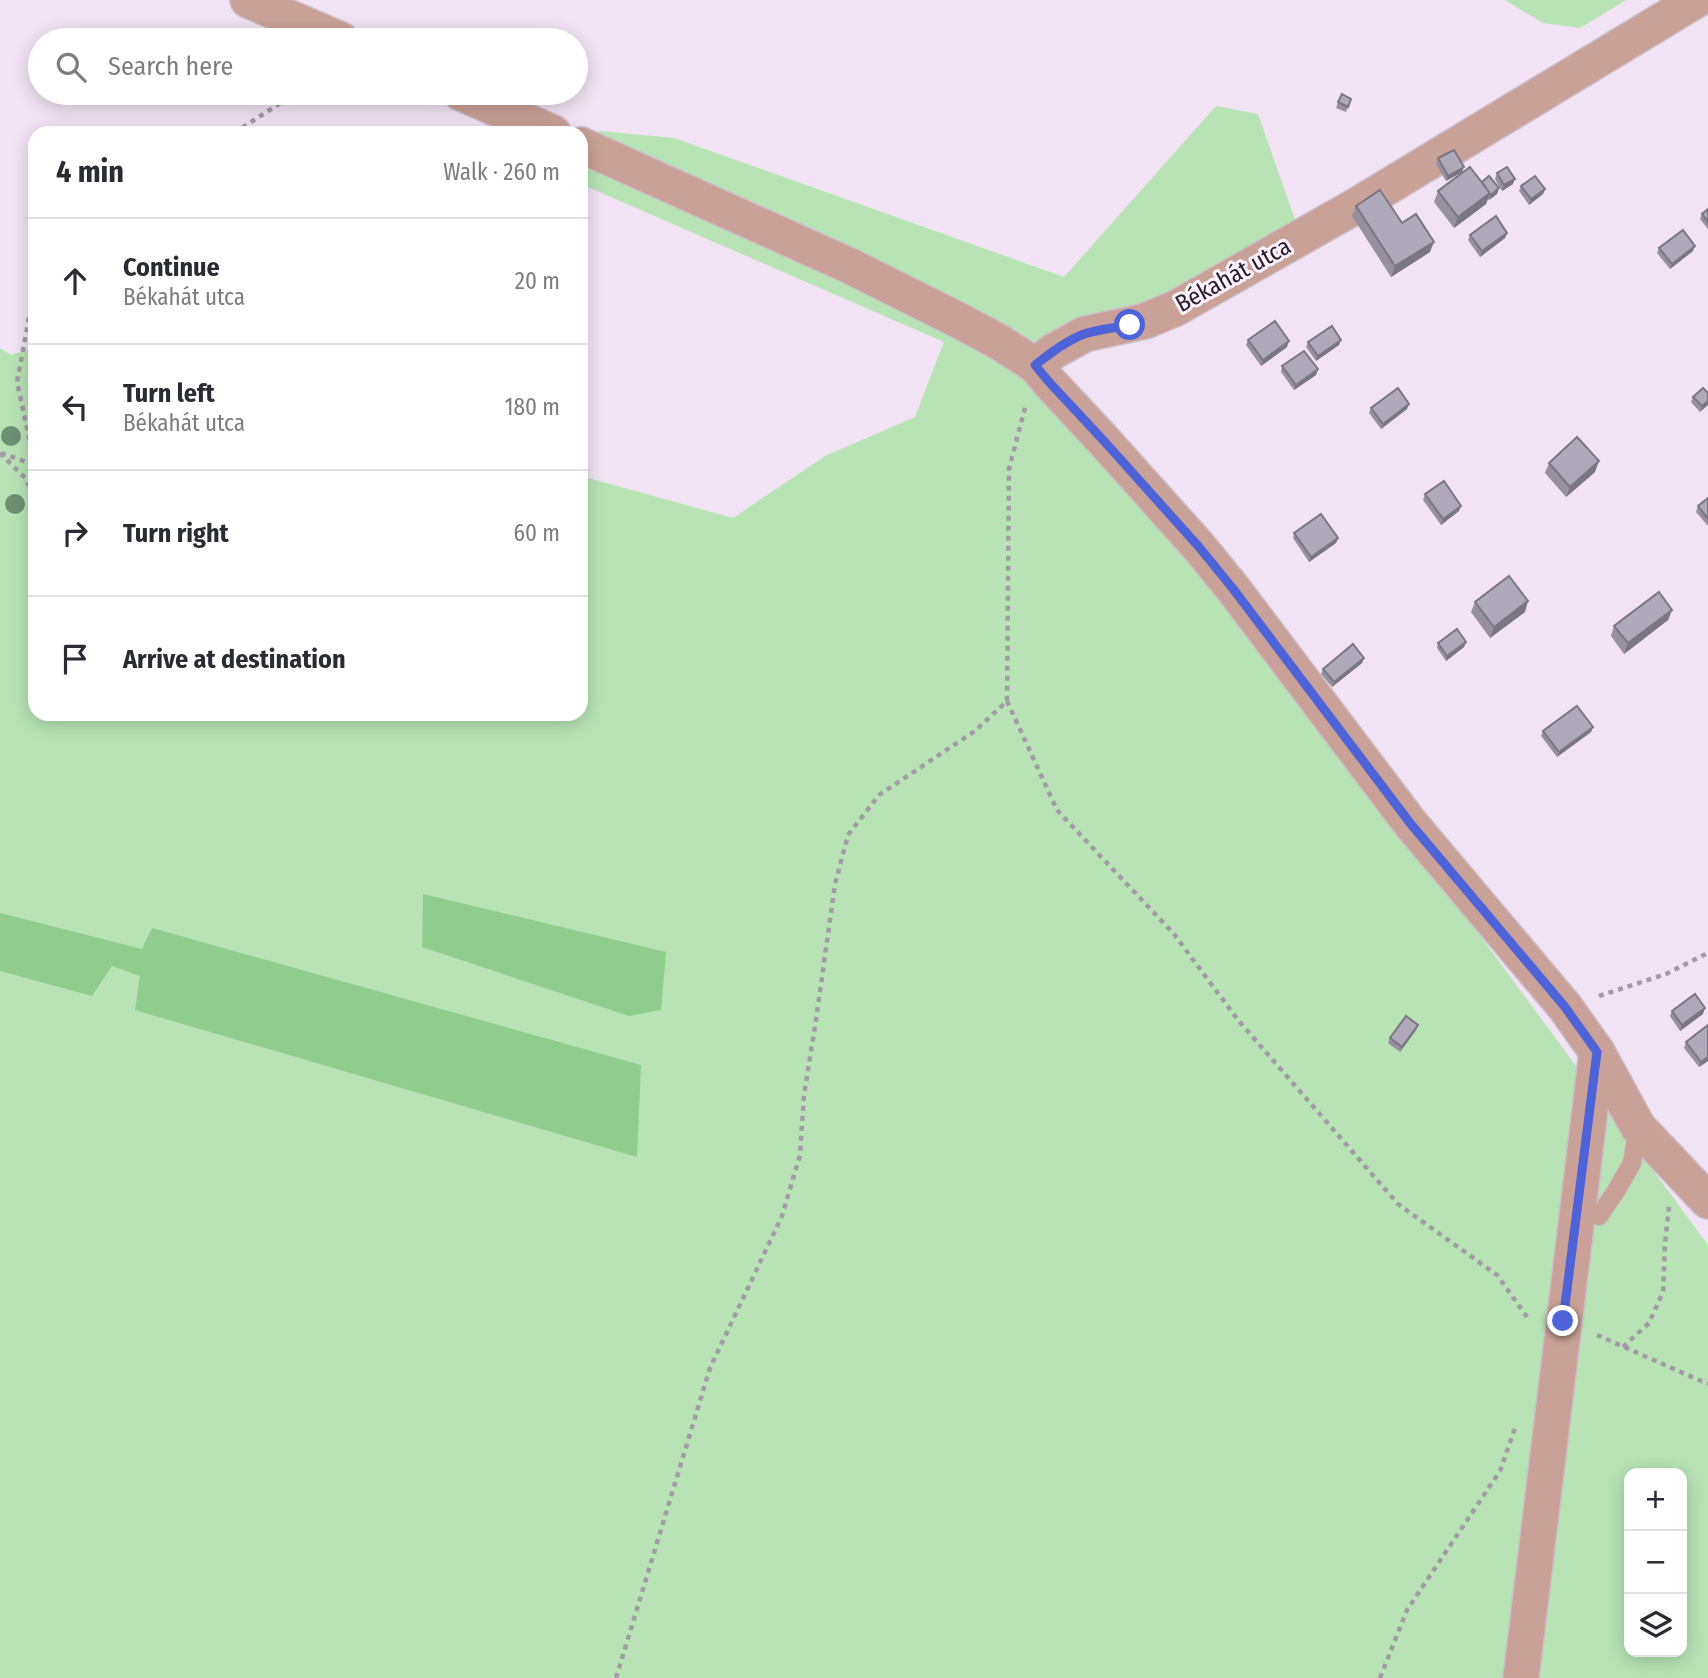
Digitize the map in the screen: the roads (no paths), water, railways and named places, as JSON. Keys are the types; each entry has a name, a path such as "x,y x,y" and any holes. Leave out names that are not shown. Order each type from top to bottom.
{"street":[{"path":"248,0 313,28"},
{"name":"Békahát utca","path":"1035,365 1084,334 1137,323 1176,308 1356,206 1696,0"},
{"path":"489,105 537,126"},
{"path":"588,148 881,281 989,337 1035,365 1199,547 1234,590 1410,823 1565,1007 1597,1052 1638,1127 1708,1201"},
{"path":"1521,1678 1597,1052"}],"lane":[{"path":"1598,1216 1632,1163 1638,1127"}]}
